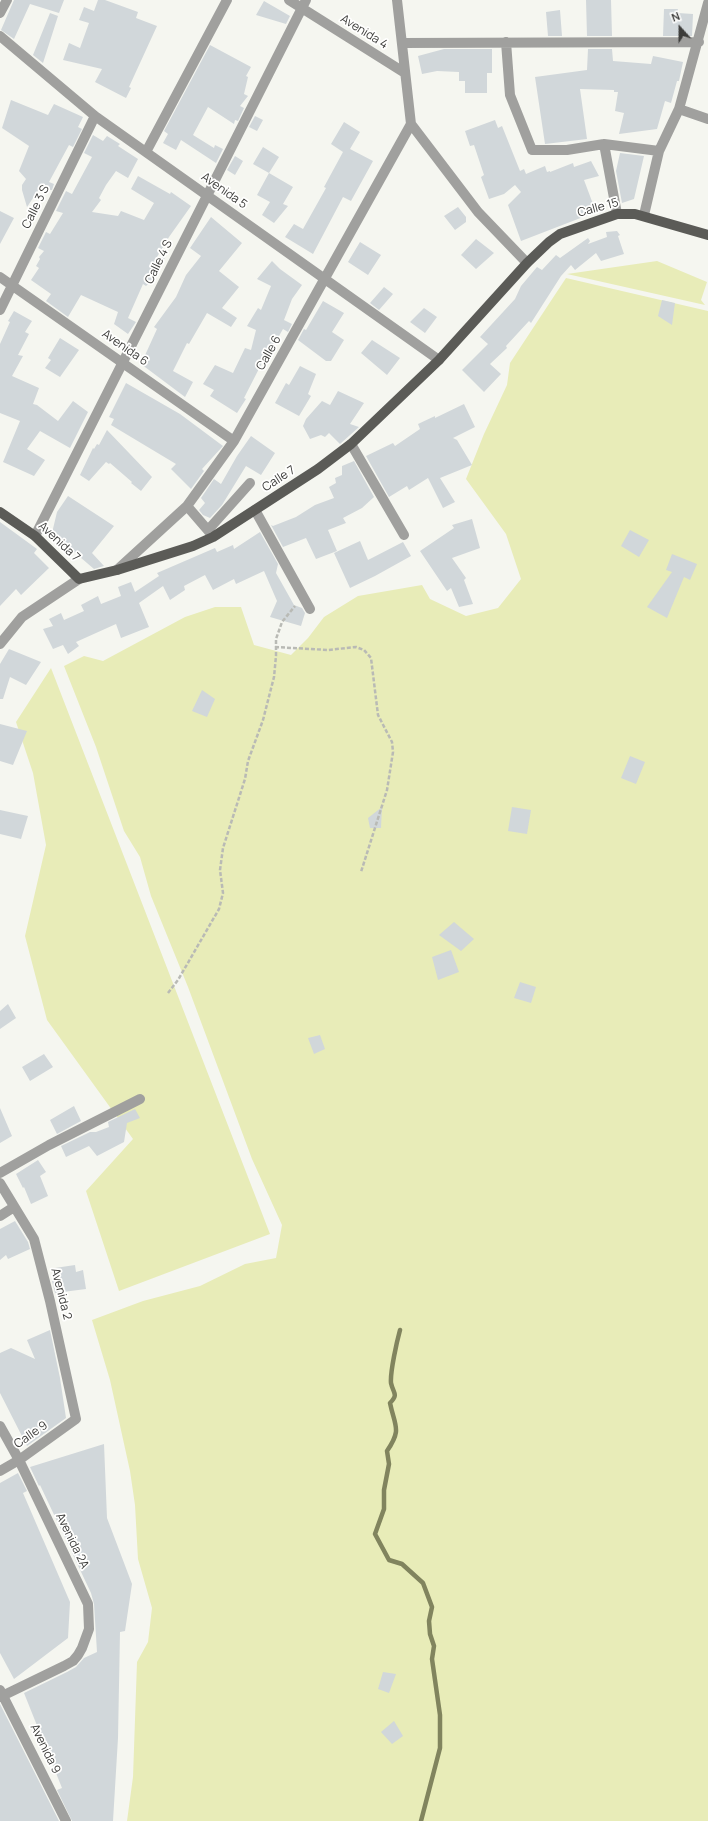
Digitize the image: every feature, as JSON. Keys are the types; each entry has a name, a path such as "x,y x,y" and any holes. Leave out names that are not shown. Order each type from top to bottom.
{"main road":[{"name":"Calle 15","path":"527,263 549,242 560,234 617,214 644,215 708,235"},
{"name":"Calle 7","path":"79,579 117,570 211,534 255,510 318,469 351,444 439,360 527,263"},
{"name":"Avenida 7","path":"0,512 36,536 79,579"}],"street":[{"path":"0,13 7,0"},
{"path":"146,152 227,0"},
{"name":"Avenida 4","path":"289,0 304,4 405,73"},
{"path":"397,0 411,124 478,212 527,263"},
{"path":"644,215 659,151 679,109 699,42 708,3"},
{"name":"Calle 4 S","path":"36,536 304,4"},
{"name":"Avenida 5","path":"0,36 95,116 439,360"},
{"path":"506,42 510,95 532,150 567,150 604,144 659,151"},
{"path":"402,43 699,42"},
{"path":"679,109 708,119"},
{"name":"Calle 3 S","path":"0,310 95,116"},
{"name":"Calle 6","path":"117,570 187,506 234,441 411,124"},
{"path":"604,144 617,214"},
{"name":"Avenida 6","path":"0,277 234,441"},
{"path":"351,444 404,535"},
{"path":"187,506 211,534 250,484"},
{"path":"255,510 310,609"},
{"name":"Calle 7","path":"0,644 22,617 79,579"},
{"path":"0,1173 49,1145 140,1099"},
{"name":"Avenida 2","path":"0,1183 34,1239 50,1301 76,1419"},
{"path":"0,1216 14,1207"},
{"name":"Calle 9","path":"0,1471 19,1460 76,1419"},
{"name":"Avenida 2A","path":"0,1426 19,1460 88,1604 89,1629 82,1648 73,1661 1,1694"},
{"name":"Avenida 9","path":"1,1694 66,1821"}],"path":[{"path":"168,993 178,980 219,910 222,893 220,870 223,848 245,779 248,761 263,720 276,656 276,639 282,622 304,597"},
{"path":"275,647 328,650 356,647 364,650 371,658 378,715 392,742 393,752 387,790 361,872"}],"green space":[{"path":"657,261 707,282 701,300 705,305 567,274"},
{"path":"566,278 708,311 708,1821 127,1821 133,1777 137,1662 148,1642 152,1608 138,1559 135,1505 130,1471 110,1380 92,1320 143,1301 200,1286 245,1264 276,1258 282,1225 252,1159 188,987 151,896 140,857 124,831 96,747 64,666 84,656 103,661 185,617 215,607 241,607 254,645 291,655 308,638 324,617 358,596 422,585 430,599 466,616 498,608 521,579 506,534 466,479 484,434 507,385 510,363"},
{"path":"51,668 270,1234 119,1291 86,1191 133,1139 47,1020 25,936 46,845 33,773 16,722"}],"building":[{"path":"14,0 64,0 59,13 30,4 14,39 1,30"},
{"path":"98,0 105,0 138,12 136,18 157,26 129,87 131,88 126,98 95,82 102,69 63,60 69,43 80,48 89,23 79,20 84,7 94,11"},
{"path":"586,0 611,0 612,36 587,36"},
{"path":"264,1 290,16 286,24 256,15"},
{"path":"664,9 678,9 678,13 693,14 692,36 663,36"},
{"path":"560,10 562,36 548,36 546,12"},
{"path":"50,13 58,16 43,63 33,55"},
{"path":"210,45 251,67 246,76 248,77 244,94 248,96 240,106 244,108 238,121 235,120 234,124 208,107 193,135 214,148 215,145 223,149 216,163 181,140 176,150 163,143 168,134 164,131"},
{"path":"444,49 492,49 492,73 487,73 487,93 465,93 465,81 459,81 459,72 437,71 422,74 418,56"},
{"path":"588,49 612,49 613,61 651,64 653,56 683,62 679,81 677,81 671,103 665,101 657,129 619,134 624,113 615,111 618,92 614,92 614,90 580,89 587,139 545,144 535,77 587,70"},
{"path":"11,100 48,115 54,104 83,117 78,127 82,129 73,147 69,145 49,182 54,184 52,190 39,189 27,207 22,190 22,185 26,179 19,171 29,146 2,128"},
{"path":"255,116 263,120 257,131 249,127"},
{"path":"495,120 498,128 502,126 520,171 524,169 526,174 545,166 547,172 550,172 573,163 574,167 591,161 599,176 584,180 596,212 521,241 508,205 521,192 515,185 504,194 489,199 481,177 484,175 474,145 470,146 465,131"},
{"path":"344,122 360,132 350,149 373,161 351,201 343,197 313,254 285,237 294,224 303,229 326,188 324,187 343,152 331,144"},
{"path":"93,135 103,141 107,136 120,144 118,146 138,159 128,178 116,171 99,198 101,200 92,212 118,216 121,211 144,220 154,203 131,189 138,176 170,194 171,192 191,206 157,257 165,257 158,274 146,286 143,284 128,318 136,322 128,334 114,324 118,312 81,295 68,317 46,301 51,294 31,280 39,268 36,266 40,259 39,257 44,251 38,248 46,232 50,234 63,213 56,211 66,191 72,194 92,157 84,153"},
{"path":"263,147 279,157 269,173 253,164"},
{"path":"620,153 644,156 634,199 622,203 616,171"},
{"path":"235,156 243,161 235,175 227,170"},
{"path":"269,173 293,187 283,204 288,206 274,223 262,215 270,202 257,195"},
{"path":"458,207 466,217 466,222 455,230 444,216"},
{"path":"0,211 14,218 0,244"},
{"path":"211,217 242,243 219,271 239,287 222,308 237,318 231,327 207,313 189,344 187,343 173,371 193,382 185,397 141,364 157,329 154,327 176,297 186,275 201,256 190,248"},
{"path":"617,231 620,235 618,236 624,254 601,261 596,253 575,270 571,265 561,276 531,323 529,321 506,346 507,348 490,364 501,374 484,392 462,370 488,344 480,337 515,299 521,286 537,267 542,270 556,255 560,258 588,238 590,241 588,244 607,237 606,232"},
{"path":"476,239 494,253 476,269 461,255"},
{"path":"360,242 381,255 368,275 348,262"},
{"path":"272,261 280,269 302,285 292,299 284,320 292,324 288,332 283,329 267,357 265,357 244,398 246,399 237,413 210,396 214,390 203,384 215,365 233,373 245,348 251,350 256,330 247,326 258,308 261,310 271,286 257,279"},
{"path":"384,287 393,294 379,310 370,303"},
{"path":"662,300 675,303 672,325 658,316"},
{"path":"323,301 344,313 332,332 344,340 331,361 326,361 298,340 304,329 306,330"},
{"path":"424,308 437,317 425,333 410,322"},
{"path":"14,311 32,321 25,332 29,334 18,355 23,356 12,376 39,388 33,404 37,405 58,421 73,401 88,412 70,448 40,431 27,449 45,460 34,476 3,462 20,421 0,413 0,344 10,322 8,321"},
{"path":"60,338 79,350 60,377 45,368 51,360 48,358"},
{"path":"372,340 400,358 387,375 361,353"},
{"path":"300,366 316,374 308,394 311,396 299,416 275,403 286,383 289,385"},
{"path":"126,383 180,414 223,446 202,469 204,471 191,489 171,469 176,464 111,425 114,419 109,417"},
{"path":"338,391 364,403 350,424 359,427 340,444 329,433 325,437 321,435 310,439 303,426 306,419 322,401 330,405"},
{"path":"464,404 475,427 453,438 457,440 472,465 440,478 455,502 443,508 428,478 409,490 407,486 389,497 366,456 393,443 395,446 420,429 418,424 435,416 435,418"},
{"path":"107,430 152,477 141,491 110,463 109,464 106,462 89,481 80,475 93,448 94,449 97,444 99,445"},
{"path":"251,436 275,453 261,475 246,466 222,505 210,518 203,515 199,510 205,503 201,498 214,479 221,484 237,456"},
{"path":"354,461 374,497 362,508 343,518 346,523 328,530 337,551 316,559 306,538 283,547 271,525 273,526 296,517 315,505 334,498 329,487 336,483 335,478 342,475 342,466"},
{"path":"68,496 114,526 92,553 104,566 94,569 52,533 57,512"},
{"path":"472,519 480,548 452,558 466,578 464,580 473,604 459,607 451,588 447,591 420,551 454,528 452,525"},
{"path":"0,522 37,549 34,553 49,568 21,595 16,589 0,606"},
{"path":"630,530 649,540 639,557 621,546"},
{"path":"260,532 278,564 276,573 294,605 302,608 305,613 301,626 270,617 277,601 264,571 236,584 234,579 213,590 205,575 184,586 185,590 170,600 163,586 139,603 149,627 121,638 116,624 76,642 79,646 68,654 63,645 53,649 43,629 53,626 49,619 61,613 64,620 84,611 81,605 98,596 101,604 121,596 118,587 131,582 135,592 159,576 157,573 215,548 217,552 233,545 234,549"},
{"path":"360,541 368,560 403,542 411,556 350,588 334,553"},
{"path":"672,554 697,564 690,580 684,577 667,618 647,607 672,572 666,570"},
{"path":"9,649 41,662 26,685 10,677 3,699 0,699 0,664"},
{"path":"202,690 215,699 207,717 192,711"},
{"path":"0,724 27,731 13,765 0,761"},
{"path":"630,756 645,762 636,784 621,778"},
{"path":"382,807 381,828 370,828 368,818"},
{"path":"512,807 531,810 527,834 508,831"},
{"path":"0,810 28,816 21,839 0,834"},
{"path":"454,922 474,939 461,951 439,935"},
{"path":"451,950 459,972 438,980 432,957"},
{"path":"520,982 536,987 531,1003 514,998"},
{"path":"8,1004 16,1018 0,1029 0,1011"},
{"path":"320,1035 325,1049 314,1054 308,1038"},
{"path":"44,1054 53,1067 30,1081 22,1067"},
{"path":"74,1106 81,1121 57,1134 50,1120"},
{"path":"0,1108 12,1136 0,1143"},
{"path":"135,1109 140,1118 127,1123 124,1142 97,1156 89,1146 66,1157 61,1146 90,1132 96,1132 109,1127 108,1122"},
{"path":"38,1160 46,1172 40,1176 48,1196 31,1204 24,1187 23,1188 16,1174"},
{"path":"15,1221 28,1242 30,1249 8,1259 6,1255 0,1260 0,1229"},
{"path":"75,1265 76,1272 83,1270 86,1289 55,1293 52,1281 59,1277 55,1268"},
{"path":"50,1330 60,1378 66,1418 27,1446 0,1393 0,1353 11,1348 35,1359 27,1340"},
{"path":"104,1444 107,1518 132,1584 125,1631 120,1632 118,1738 113,1821 72,1821 57,1790 62,1788 24,1693 76,1667 84,1658 97,1652 94,1604 91,1593 30,1467"},
{"path":"18,1473 27,1491 23,1493 70,1602 68,1638 14,1679 0,1653 0,1483"},
{"path":"383,1672 396,1674 389,1693 378,1689"},
{"path":"0,1704 59,1821 0,1821"},
{"path":"394,1721 403,1736 392,1744 381,1732"}],"waterway":[{"path":"400,1330 391,1378 395,1395 390,1403 396,1432 392,1444 387,1451 389,1464 384,1490 384,1509 375,1534 389,1560 402,1564 423,1583 432,1607 429,1621 430,1634 434,1646 432,1659 440,1715 440,1748 421,1821"}]}
